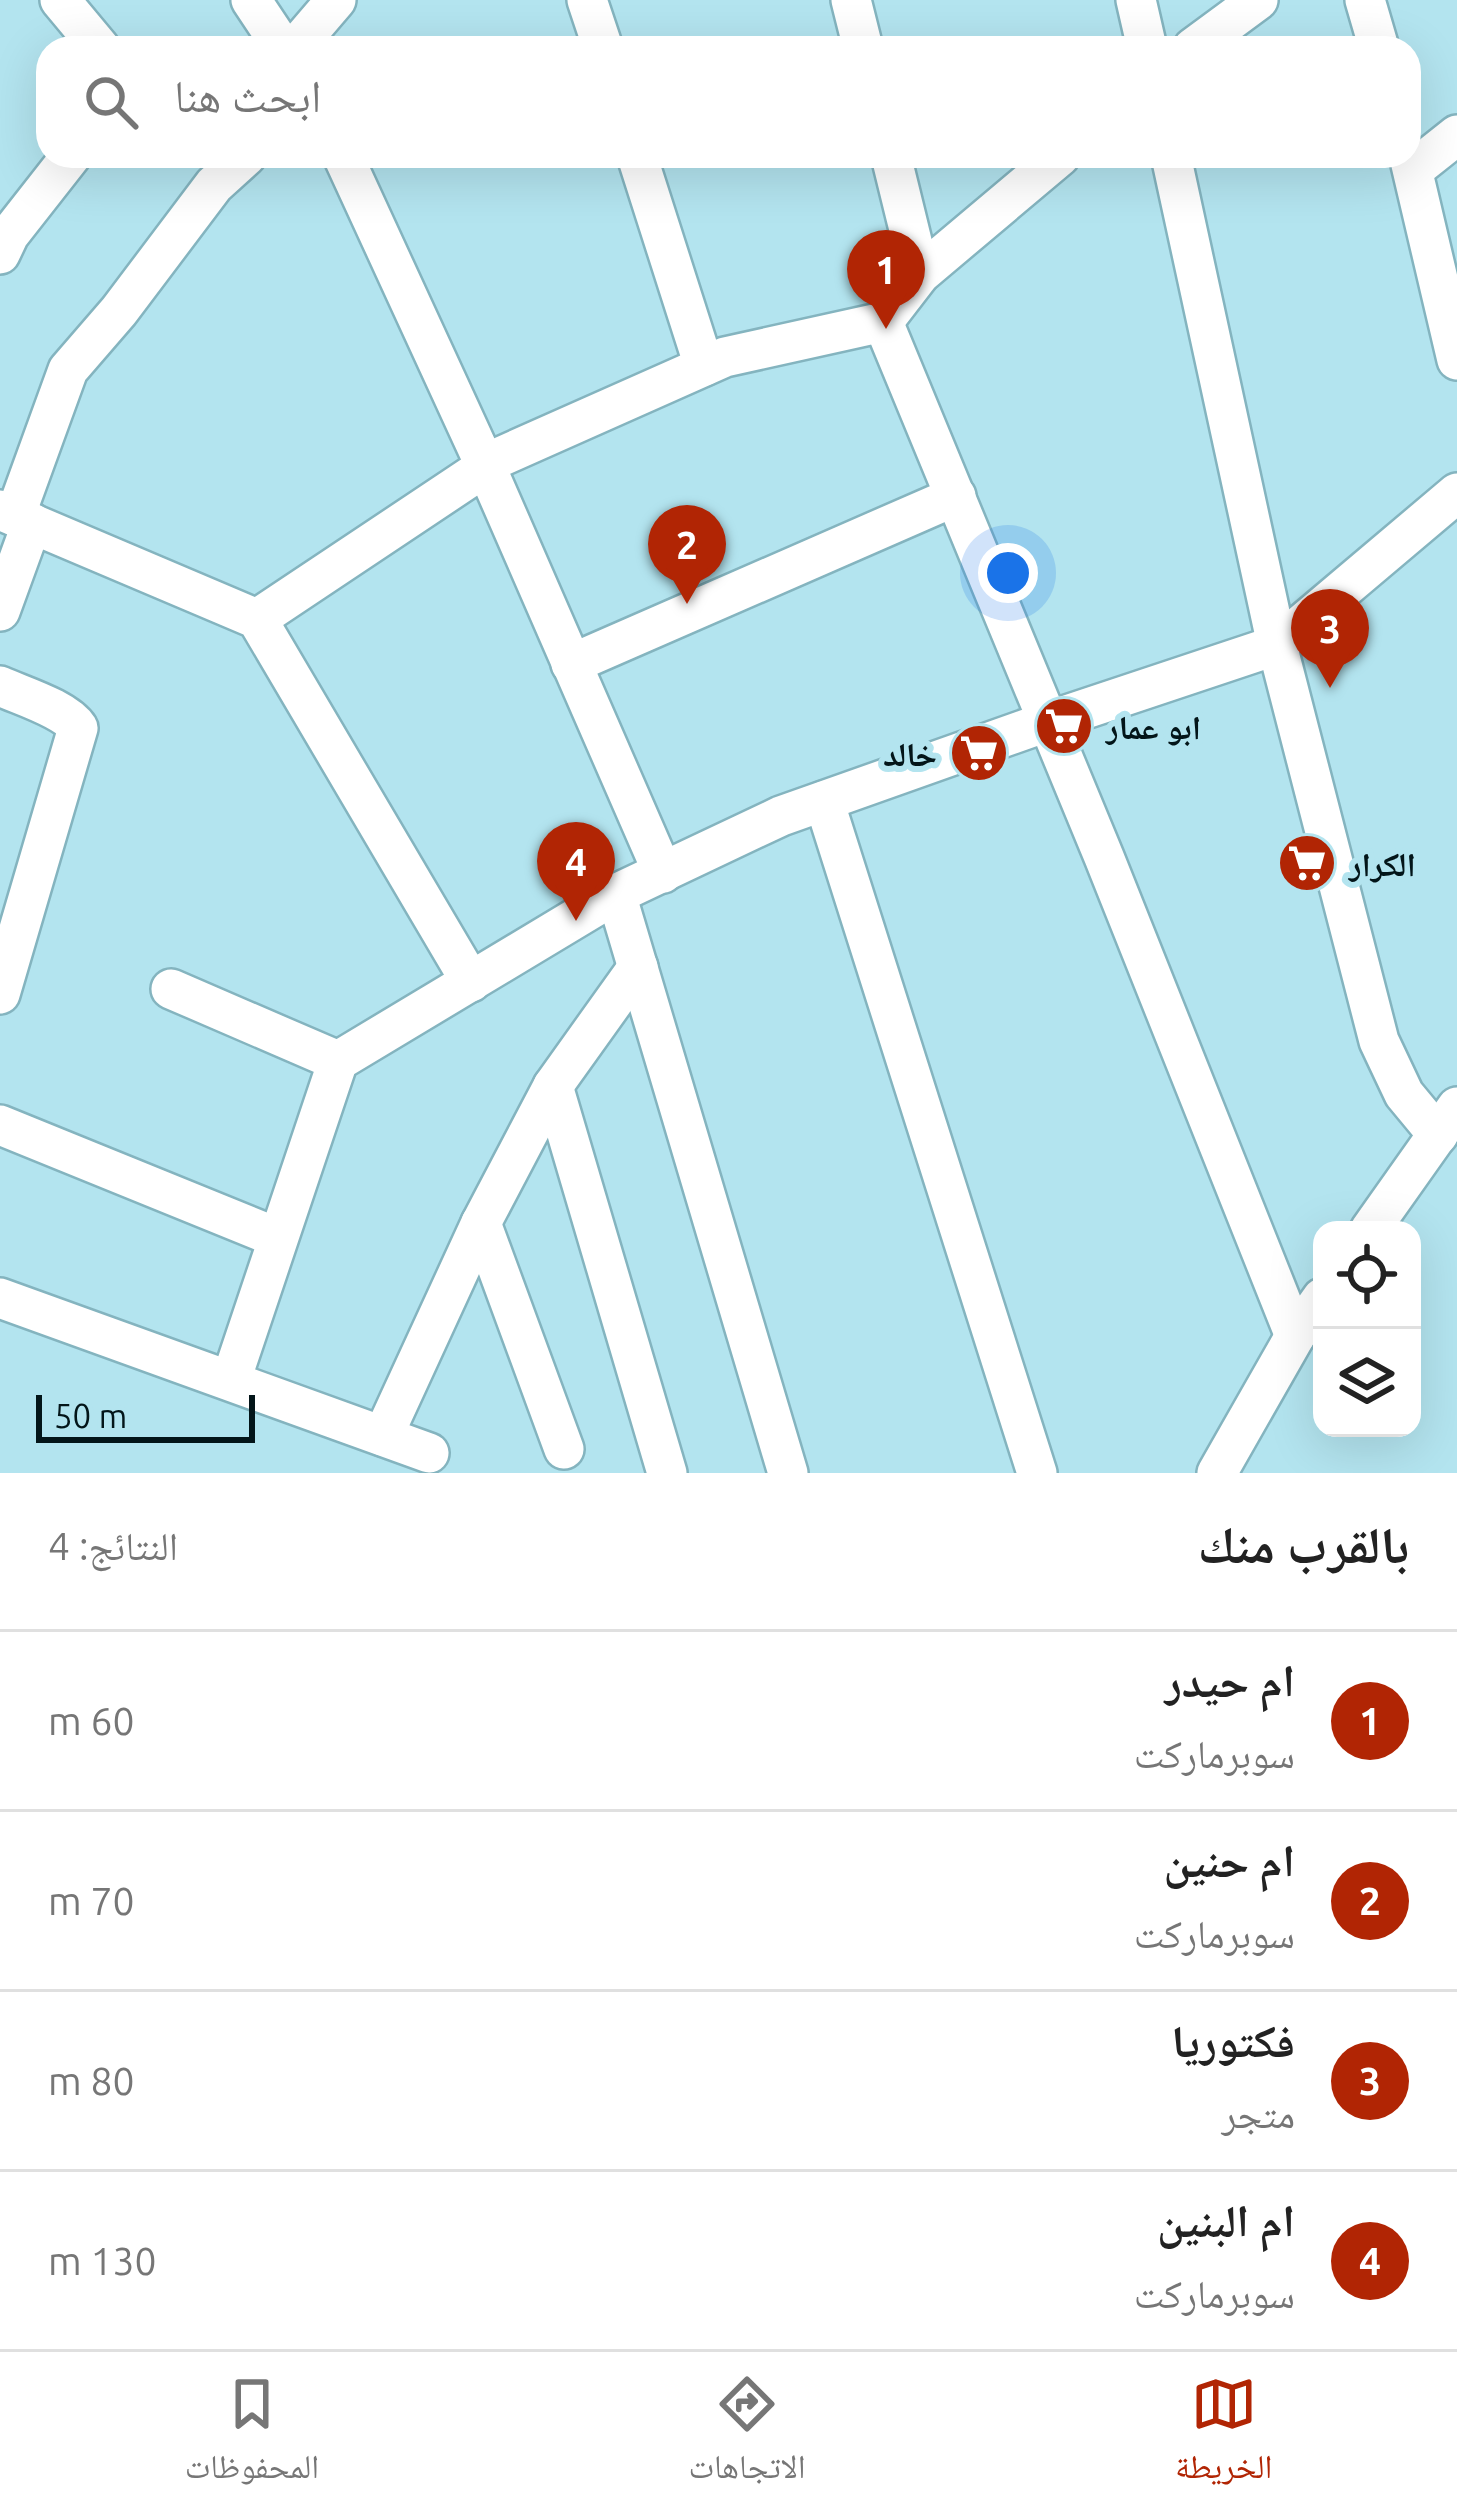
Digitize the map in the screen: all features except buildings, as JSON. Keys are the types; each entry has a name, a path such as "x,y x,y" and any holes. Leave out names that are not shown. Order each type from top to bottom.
{"street":[{"path":"60,0 90,36"},
{"path":"250,0 275,36"},
{"path":"305,36 336,0"},
{"path":"587,0 599,36"},
{"path":"851,0 860,36"},
{"path":"1136,0 1144,36"},
{"path":"1209,36 1258,0"},
{"path":"1365,0 1376,36"},
{"path":"1421,157 1457,135"},
{"path":"3,238 60,168"},
{"path":"349,168 486,467 663,873"},
{"path":"641,168 704,366"},
{"path":"893,168 920,274"},
{"path":"257,619 500,457 725,357 883,322 920,274 1046,168"},
{"path":"1174,168 1277,645 1379,1041 1404,1094 1447,1121 1376,1221"},
{"path":"1412,168 1457,360"},
{"path":"0,611 16,516 68,370 119,311 202,171"},
{"path":"883,322 1295,1336"},
{"path":"231,1380 338,1061 616,894 781,816 1277,645 1457,493"},
{"path":"571,664 956,496"},
{"path":"16,516 257,619 471,982"},
{"path":"0,686 61,713 78,728 0,994"},
{"path":"824,801 1037,1473"},
{"path":"616,894 788,1473"},
{"path":"383,1436 481,1223 553,1086 638,967"},
{"path":"171,989 338,1061"},
{"path":"553,1086 667,1473"},
{"path":"0,1125 278,1238"},
{"path":"481,1223 564,1449"},
{"path":"0,1298 429,1453"},
{"path":"1217,1473 1313,1311"}],"place":[{"name":"ام حيدر","path":"886,329"},
{"name":"ام حنين","path":"687,604"},
{"name":"فكتوريا","path":"1330,688"},
{"name":"ابو عمار","path":"1064,726"},
{"name":"خالد","path":"979,753"},
{"name":"الكرار","path":"1307,863"},
{"name":"ام البنين","path":"576,921"}]}
